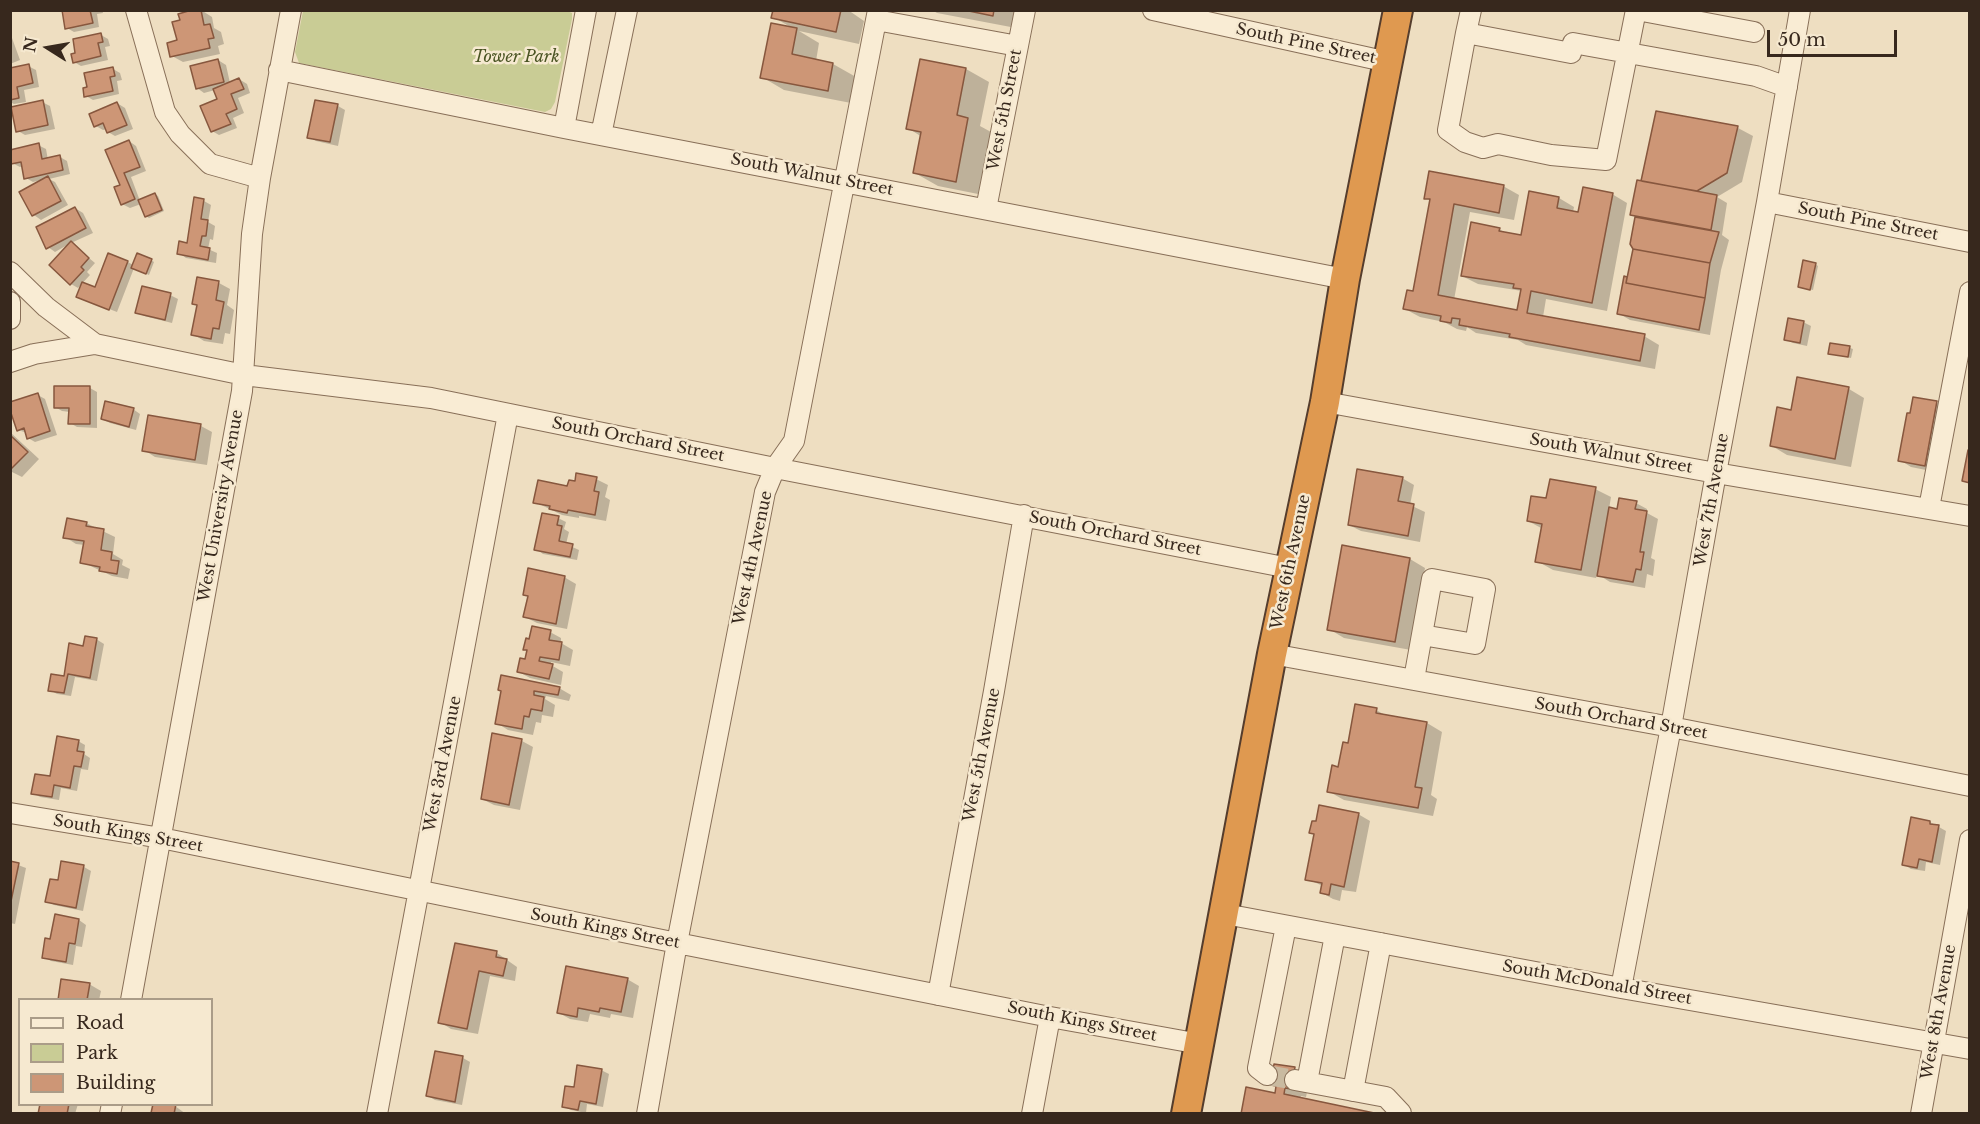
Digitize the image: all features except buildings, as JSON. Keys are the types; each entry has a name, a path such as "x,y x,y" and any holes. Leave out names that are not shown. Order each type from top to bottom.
{"highway":[{"name":"West 6th Avenue","path":"1186,1113 1272,654 1325,402 1345,279 1398,10"}],"street":[{"path":"136,10 165,112 180,134 210,164 260,178"},
{"name":"West University Avenue","path":"131,998 244,375 252,234 291,10"},
{"path":"601,135 627,10"},
{"name":"West 5th Street","path":"986,209 1025,10"},
{"name":"South Pine Street","path":"1153,10 1388,62"},
{"path":"1471,10 1448,130 1465,142 1483,148 1498,144 1551,155 1606,160 1636,10 1754,32"},
{"name":"West 7th Avenue","path":"1621,988 1671,727 1800,10"},
{"path":"564,128 586,11"},
{"path":"877,15 1018,46"},
{"name":"West 4th Avenue","path":"647,1113 677,943 765,492 774,468 794,441 877,15"},
{"path":"1466,33 1571,53 1573,43 1756,76 1787,87"},
{"name":"South Walnut Street","path":"279,69 564,128 1345,279"},
{"name":"South Pine Street","path":"1767,202 1970,242"},
{"name":"South Orchard Street","path":"10,272 46,307 95,344 244,375 431,398 774,468 1289,568"},
{"path":"1929,508 1970,292"},
{"path":"10,302 10,319"},
{"path":"10,362 34,354 95,344"},
{"name":"South Walnut Street","path":"1325,402 1970,516"},
{"name":"West 3rd Avenue","path":"377,1113 508,414"},
{"name":"West 5th Avenue","path":"938,995 1024,515"},
{"path":"1414,680 1422,635"},
{"name":"South Orchard Street","path":"1272,654 1671,727 1970,786"},
{"name":"South Kings Street","path":"10,813 161,838 938,995 1200,1044"},
{"name":"West 8th Avenue","path":"1921,1113 1970,840"},
{"name":"South McDonald Street","path":"1225,914 1621,988 1970,1049"},
{"path":"1267,1075 1258,1068 1286,926"},
{"path":"1335,935 1301,1081 1386,1097 1402,1113"},
{"path":"1353,1091 1381,943"},
{"path":"1032,1113 1050,1017"}],"green space":[{"name":"Tower Park","path":"303,11 567,11 572,13 572,19 555,102 551,109 545,112 299,63 295,52"}],"tunnel":[{"path":"1267,1075 1295,1080"}]}
